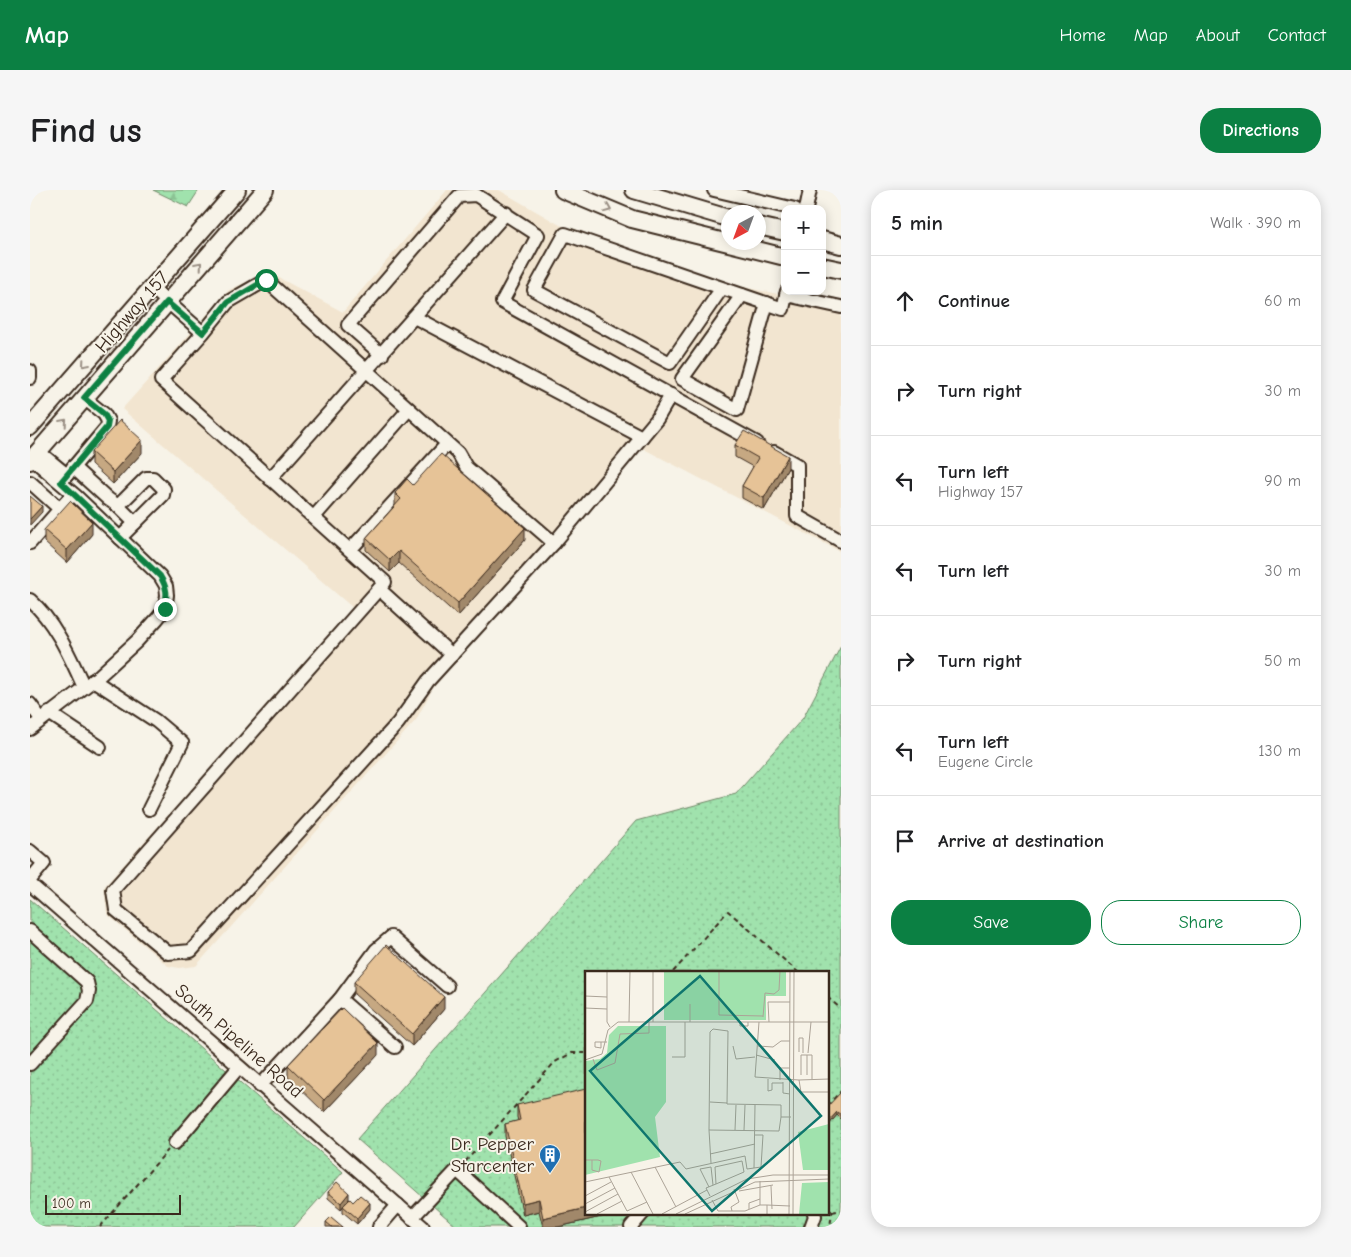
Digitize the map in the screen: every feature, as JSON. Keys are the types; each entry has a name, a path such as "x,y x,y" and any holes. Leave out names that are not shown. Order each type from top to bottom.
{"main road":[{"name":"Highway 157","path":"30,427 237,190"},
{"name":"Highway 157","path":"33,457 265,190"},
{"path":"563,190 632,219 781,256"},
{"path":"634,190 671,196 721,215"},
{"path":"766,228 781,231"},
{"path":"826,241 841,245"},
{"path":"826,267 841,270"}],"street":[{"path":"714,190 781,206"},
{"path":"807,205 810,190"},
{"path":"382,354 348,325 459,196 476,195 538,234 502,302 797,465 797,516 841,541"},
{"path":"270,478 506,213"},
{"path":"722,288 670,363 534,290 565,234 784,309 787,295"},
{"path":"554,542 466,467 458,453 266,280 228,302 161,380 385,582 113,890 116,910 168,953 191,951 398,723 428,681 554,542 657,419 671,395"},
{"path":"152,288 203,333"},
{"path":"742,294 682,379 737,410 768,303"},
{"path":"794,295 841,308"},
{"path":"414,318 642,437"},
{"path":"30,371 30,378"},
{"path":"67,475 107,427 108,421 104,414 84,398"},
{"path":"314,518 409,409"},
{"path":"350,550 447,444"},
{"path":"33,457 108,499 135,523"},
{"path":"30,729 88,684 137,641 165,609 166,586 160,576 73,494 67,475"},
{"path":"118,506 146,478 154,478 164,489 163,495 120,538"},
{"path":"30,482 60,509"},
{"path":"30,543 73,494"},
{"path":"379,589 452,655"},
{"path":"30,600 38,606 88,684 156,720 182,743 149,809"},
{"path":"30,704 45,716 100,747"},
{"path":"30,851 44,863 30,882"},
{"name":"South Pipeline Road","path":"30,882 260,1086 423,1227"},
{"path":"30,931 87,982 89,991 87,1001 30,1064"},
{"path":"260,1086 340,999 376,950 391,936 447,986"},
{"path":"340,999 396,1047"},
{"path":"174,1142 239,1067"},
{"path":"412,1218 456,1170 519,1227"},
{"path":"379,1227 398,1205"},
{"path":"631,1227 642,1214"},
{"path":"811,1227 814,1214"}],"path":[{"path":"674,971 728,911 797,971"},
{"path":"828,998 841,1009"},
{"path":"456,1170 470,1158 555,1062 572,1053 585,1053"},
{"path":"828,1105 841,1091"},
{"path":"100,1227 174,1142"},
{"path":"828,1203 832,1212 830,1227"},
{"path":"832,1212 841,1210"}],"shaded area":[{"path":"447,190 499,190 560,225 709,280 841,307 841,552 642,448 433,688 416,720 196,966 179,968 168,966 107,914 104,887 353,608 122,409 229,290 268,272 343,312"}],"green space":[{"path":"153,190 199,190 188,207"},
{"path":"841,646 841,1227 457,1227 357,1139 636,821 736,794 803,718"},
{"path":"30,899 343,1172 294,1227 30,1227"}],"building":[{"path":"120,420 142,440 113,472 91,452"},
{"path":"744,431 788,456 764,498 742,486 758,458 735,445"},
{"path":"441,454 525,528 458,603 399,551 390,560 366,538 401,499 395,493 407,479 413,485"},
{"path":"30,496 42,506 30,519"},
{"path":"70,501 92,522 67,550 44,530"},
{"path":"386,945 444,997 412,1034 354,982"},
{"path":"342,1008 378,1043 324,1100 288,1065"},
{"name":"Dr. Pepper Starcenter","path":"585,1089 585,1208 543,1218 539,1199 523,1203 505,1124 520,1120 517,1105"},
{"path":"841,1092 841,1115 837,1112 828,1122 828,1106"},
{"path":"337,1182 349,1193 341,1203 328,1192"},
{"path":"360,1195 370,1203 357,1218 343,1206 350,1199 353,1202"},
{"path":"331,1217 343,1227 332,1227 326,1222"}],"place":[{"name":"Dr. Pepper Starcenter","path":"550,1174"}],"route":[{"path":"165,609 166,586 160,576 61,482 107,427 108,421 104,414 84,398 167,302 203,333 228,302 266,280"}]}
